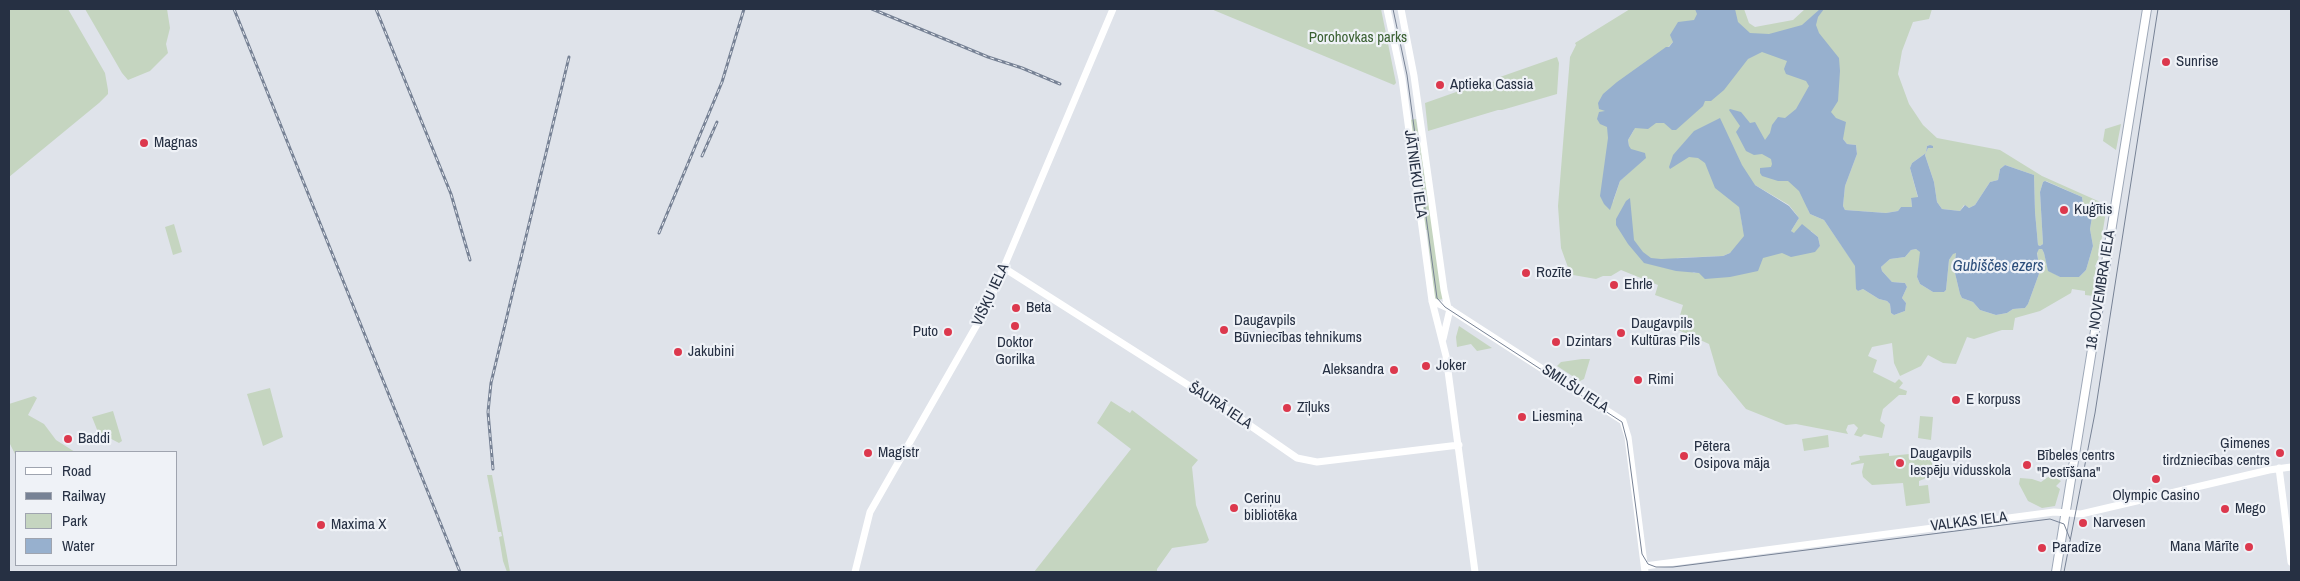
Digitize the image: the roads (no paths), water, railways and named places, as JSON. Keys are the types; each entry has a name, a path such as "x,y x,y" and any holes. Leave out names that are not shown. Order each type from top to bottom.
{"main road":[{"name":"18. NOVEMBRA IELA","path":"2056,572 2147,9"}],"street":[{"name":"VIŠĶU IELA","path":"855,572 870,512 980,322 1113,9"},
{"name":"JĀTNIEKU IELA","path":"1388,9 1402,79 1432,301 1443,339 1475,572"},
{"name":"JĀTNIEKU IELA","path":"1401,9 1414,76 1442,280 1449,309 1443,339"},
{"name":"ŠAURĀ IELA","path":"1004,268 1232,413 1297,458 1317,462 1459,445"},
{"name":"SMILŠU IELA","path":"1432,301 1449,309 1623,421 1628,437 1645,569"},
{"name":"VALKAS IELA","path":"1645,569 1920,528 2054,512 2081,514 2291,467"},
{"path":"2280,468 2291,562"}],"water":[{"name":"Gubiščes ezers","path":"1695,9 1735,9 1738,22 1750,33 1769,34 1802,25 1820,9 1824,9 1818,17 1816,25 1819,33 1839,58 1840,71 1838,101 1831,112 1836,118 1846,122 1843,139 1847,144 1856,145 1857,154 1845,186 1843,206 1845,210 1886,213 1898,211 1901,207 1912,207 1911,198 1918,197 1910,168 1912,163 1926,153 1937,202 1942,209 1960,211 1965,205 1969,208 1975,205 1990,182 1998,180 2000,169 2005,165 2034,175 2035,212 2038,245 2040,246 2043,244 2040,192 2043,182 2045,181 2082,197 2083,204 2089,210 2092,217 2090,229 2093,246 2086,270 2079,277 2060,277 2048,271 2044,253 2042,249 2039,249 2037,253 2040,271 2028,304 2025,308 2013,309 2007,313 1996,315 1980,310 1973,302 1962,298 1954,269 1956,253 1949,260 1946,290 1944,292 1933,292 1920,284 1917,277 1920,252 1916,249 1911,250 1905,257 1890,259 1881,267 1882,271 1892,282 1905,283 1907,287 1902,298 1906,303 1905,311 1894,315 1891,313 1890,304 1887,301 1879,299 1863,289 1858,291 1856,289 1855,266 1824,220 1810,214 1799,191 1788,181 1778,181 1762,176 1760,168 1771,167 1771,159 1762,154 1754,155 1746,151 1736,132 1740,126 1730,109 1741,112 1750,123 1755,122 1765,140 1778,117 1785,118 1796,109 1809,86 1806,81 1786,74 1784,69 1787,61 1762,52 1748,59 1724,90 1711,101 1705,101 1703,106 1676,130 1672,130 1664,123 1656,123 1648,129 1635,128 1628,140 1629,146 1631,149 1645,153 1646,158 1620,181 1610,210 1600,196 1608,138 1607,127 1600,124 1597,119 1599,112 1605,111 1599,109 1598,103 1603,94 1617,82 1666,47 1669,47 1673,42 1670,35 1678,22 1694,20 1697,14"},
{"path":"1720,118 1742,165 1755,185 1789,206 1799,218 1791,231 1794,233 1802,224 1818,237 1820,246 1815,252 1791,257 1782,253 1763,258 1758,271 1730,277 1705,279 1699,273 1676,271 1644,263 1628,244 1616,225 1616,219 1626,201 1630,198 1634,240 1643,252 1651,258 1723,256 1730,253 1744,236 1739,207 1715,188 1705,163 1698,158 1689,157 1670,169 1669,167 1673,155 1694,131"},
{"path":"1927,146 1933,146 1933,148 1928,148 1926,153"}],"tram line":[{"path":"1393,9 1407,75 1437,298 1445,307 1622,422 1627,441 1642,554 1648,564 1656,567 1673,567 2050,519 2064,524 2070,539"},
{"path":"2064,572 2095,413 2158,9"}],"railway":[{"path":"234,9 460,572"},
{"path":"376,9 451,194 470,260"},
{"path":"659,233 722,82 744,9"},
{"path":"872,9 988,57 1022,68 1060,84"},
{"path":"493,469 488,412 491,383 569,57"},
{"path":"702,156 717,122"}],"place":[{"name":"Sunrise","path":"2166,62"},
{"name":"Aptieka Cassia","path":"1440,85"},
{"name":"Magnas","path":"144,143"},
{"name":"Kuģītis","path":"2064,210"},
{"name":"Rozīte","path":"1526,273"},
{"name":"Ehrle","path":"1614,285"},
{"name":"Beta","path":"1016,308"},
{"name":"Doktor Gorilka","path":"1015,326"},
{"name":"Daugavpils Būvniecības tehnikums","path":"1224,330"},
{"name":"Puto","path":"948,332"},
{"name":"Daugavpils Kultūras Pils","path":"1621,333"},
{"name":"Dzintars","path":"1556,342"},
{"name":"Jakubini","path":"678,352"},
{"name":"Joker","path":"1426,366"},
{"name":"Aleksandra","path":"1394,370"},
{"name":"Rimi","path":"1638,380"},
{"name":"E korpuss","path":"1956,400"},
{"name":"Zīļuks","path":"1287,408"},
{"name":"Liesmiņa","path":"1522,417"},
{"name":"Baddi","path":"68,439"},
{"name":"Magistr","path":"868,453"},
{"name":"Ģimenes tirdzniecības centrs","path":"2280,453"},
{"name":"Pētera Osipova māja","path":"1684,456"},
{"name":"Daugavpils Iespēju vidusskola","path":"1900,463"},
{"name":"Bībeles centrs \"Pestīšana\"","path":"2027,465"},
{"name":"Olympic Casino","path":"2156,479"},
{"name":"Ceriņu bibliotēka","path":"1234,508"},
{"name":"Mego","path":"2225,509"},
{"name":"Narvesen","path":"2083,523"},
{"name":"Maxima X","path":"321,525"},
{"name":"Mana Mārīte","path":"2249,547"},
{"name":"Paradīze","path":"2042,548"}],"park label":[{"name":"Porohovkas parks","path":"1358,38"}]}
